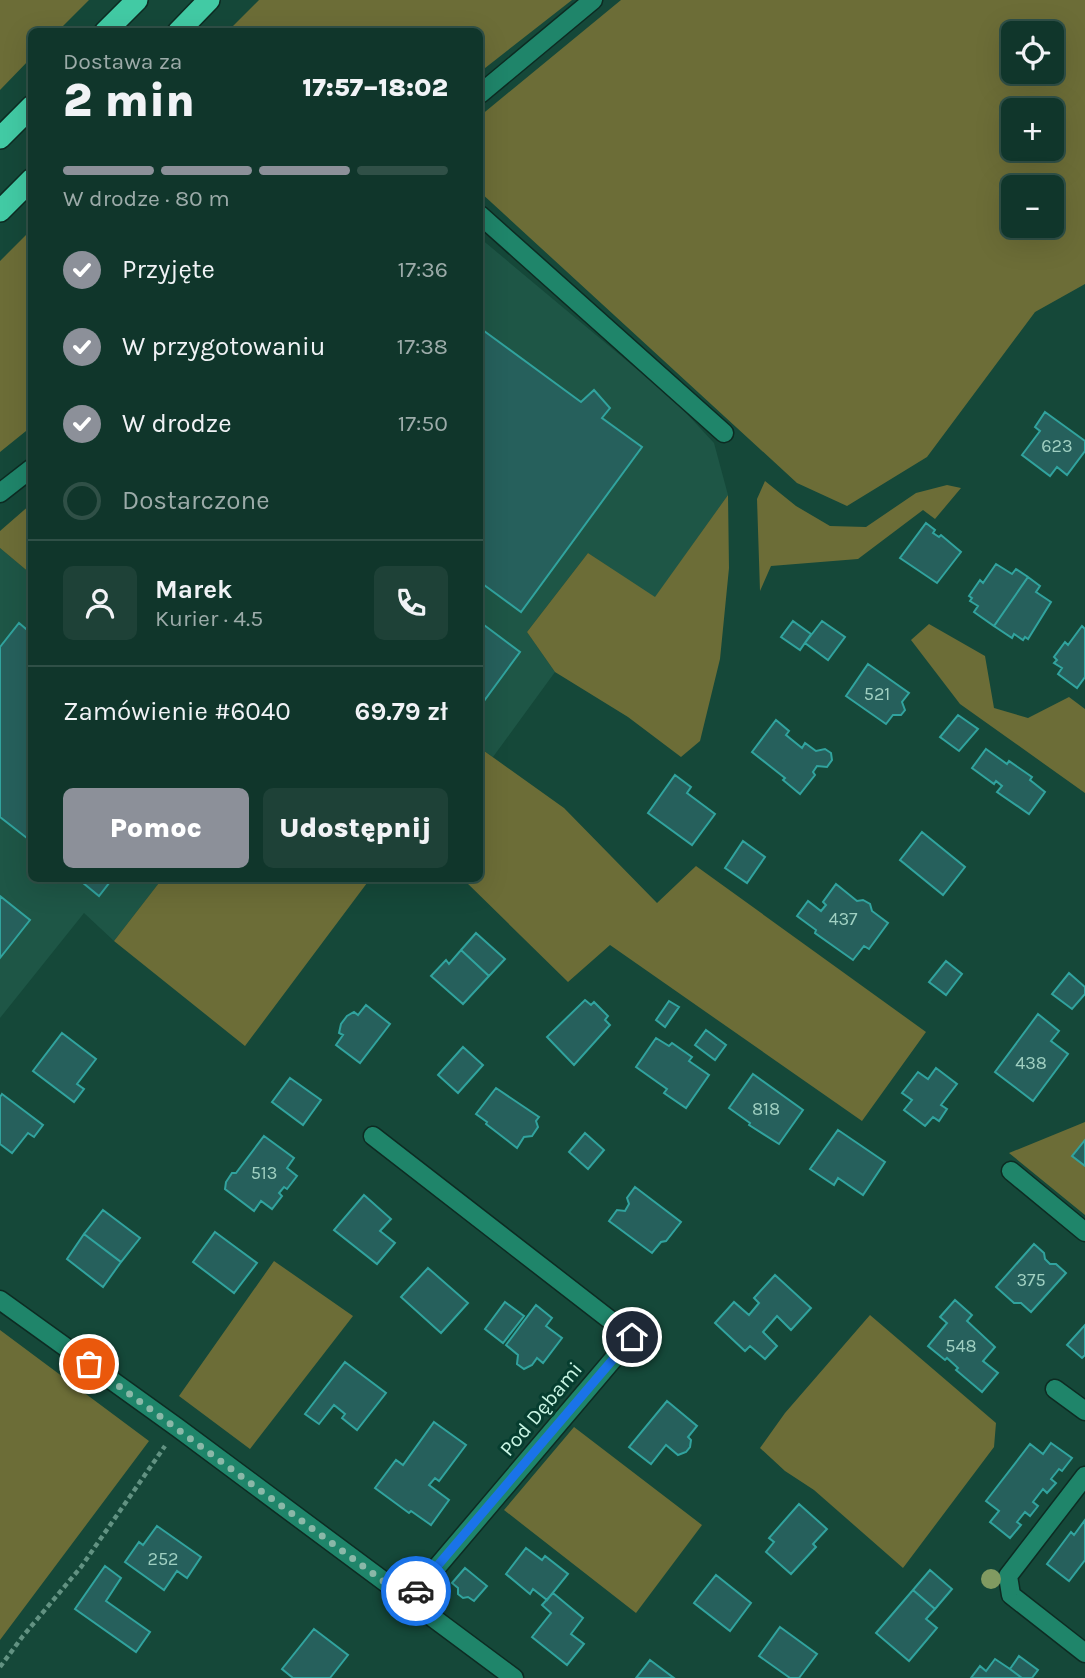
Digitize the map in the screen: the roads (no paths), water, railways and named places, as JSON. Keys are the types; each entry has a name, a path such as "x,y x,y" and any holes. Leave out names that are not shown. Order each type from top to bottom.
{"highway":[{"path":"109,28 137,0"},
{"path":"182,28 209,0"},
{"path":"0,138 28,110"},
{"path":"0,211 28,183"}],"street":[{"path":"483,92 593,0"},
{"path":"483,218 724,433"},
{"path":"0,493 28,471"},
{"name":"Pod Dębami","path":"373,1136 632,1337 409,1600"},
{"path":"1011,1171 1085,1232"},
{"path":"0,1300 178,1428 513,1678"},
{"path":"1055,1389 1085,1411"},
{"path":"1085,1476 1008,1576 1011,1595 1085,1653"}]}
